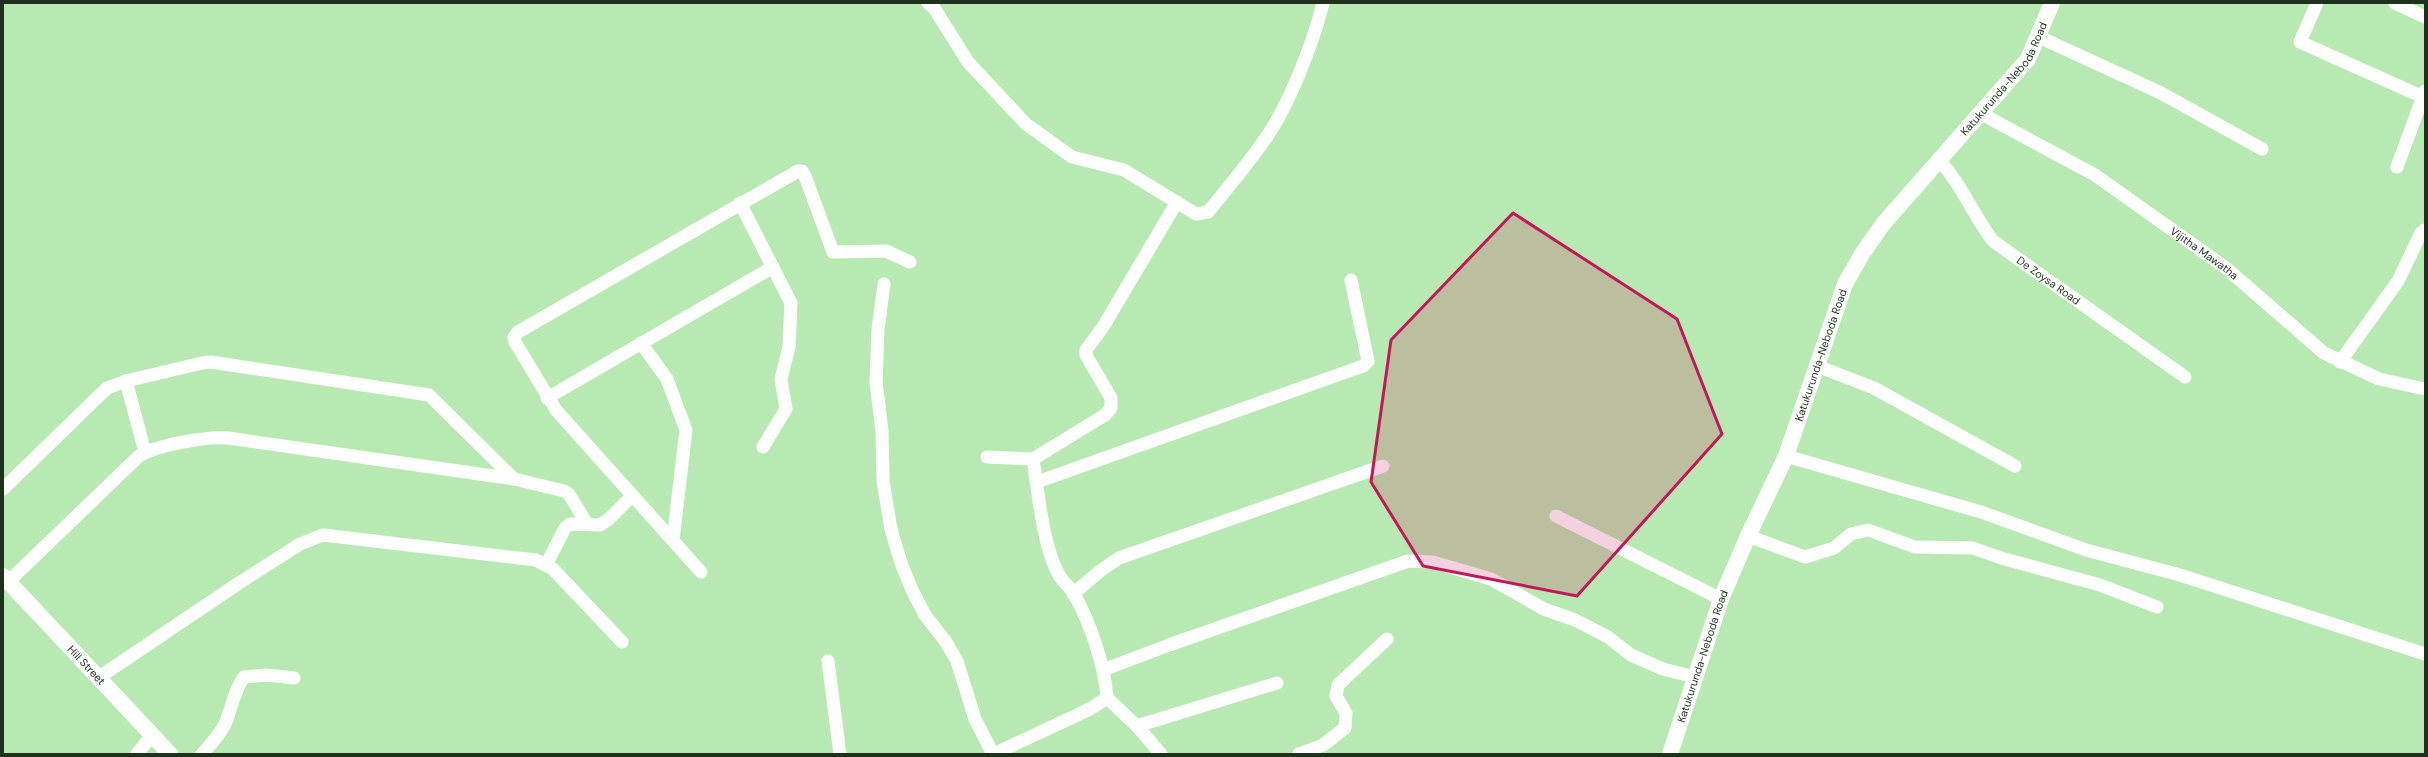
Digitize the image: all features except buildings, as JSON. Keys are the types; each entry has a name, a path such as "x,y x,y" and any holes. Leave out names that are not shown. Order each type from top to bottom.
{"main road":[{"name":"Katukurunda-Neboda Road","path":"1671,754 1721,598 1748,536 1786,456 1845,284 1862,254 1883,224 2024,64 2039,37 2052,3"},
{"name":"Hill Street","path":"6,579 170,754"}],"street":[{"path":"928,3 934,8 968,62 1026,124 1072,157 1124,170 1196,214 1208,212 1263,142 1285,104 1318,23 1323,3"},
{"path":"2317,3 2300,42 2424,94 2397,167"},
{"path":"2395,3 2425,17"},
{"path":"2039,37 2162,93 2262,149"},
{"name":"Vijitha Mawatha","path":"1980,113 2095,175 2226,268 2324,353 2340,362 2379,378 2425,389"},
{"name":"De Zoysa Road","path":"1938,160 1950,172 1983,228 1993,241 2185,378"},
{"path":"701,572 632,496 547,398 515,342 514,337 518,332 798,171 802,171 833,252 886,251 910,262"},
{"path":"987,457 1033,459 1105,415 1111,408 1111,398 1086,355 1086,350 1103,327 1177,202"},
{"path":"740,203 791,303 789,347 782,379 786,409 763,447"},
{"path":"2340,362 2398,281 2421,233 2425,230"},
{"path":"547,398 773,267"},
{"path":"1037,482 1363,366 1368,361 1351,280"},
{"path":"884,284 878,330 876,382 882,431 884,482 891,529 900,563 913,592 925,615 946,642 957,661 975,719 993,754 1090,709 1107,698"},
{"path":"641,343 667,379 686,430 673,540"},
{"path":"3,489 107,388 126,381 211,362 422,393 435,399 514,479"},
{"path":"1817,366 1874,388 2015,466"},
{"path":"126,381 145,452"},
{"path":"6,579 145,452 210,437 228,438 514,479 564,491 569,494 587,524"},
{"path":"1786,456 1981,512 2086,550 2180,575 2425,654"},
{"path":"1033,459 1046,534 1058,575 1073,594 1103,670 1107,698 1138,726 1160,754"},
{"path":"1073,594 1100,571 1119,558 1383,466"},
{"path":"546,565 565,528 574,522 600,525 606,522 632,496"},
{"path":"1556,516 1721,598"},
{"path":"1748,536 1805,557 1834,548 1851,534 1860,531 1874,531 1902,544 1915,548 1973,548 2015,562 2100,584 2157,608"},
{"path":"98,678 245,579 300,544 323,535 536,560 553,569 622,642"},
{"path":"1103,670 1168,645 1408,561 1433,562 1492,579 1544,609 1575,620 1608,637 1631,655 1663,669 1695,678"},
{"path":"1299,754 1323,745 1345,728 1346,713 1336,696 1338,685 1388,639"},
{"path":"828,661 838,751"},
{"path":"202,754 217,738 225,723 239,683 244,677 267,675 294,678"},
{"path":"1138,726 1277,683"},
{"path":"137,754 152,735"}],"highlighted area":[{"path":"1513,213 1677,319 1722,434 1577,596 1423,566 1371,482 1391,340"}]}
